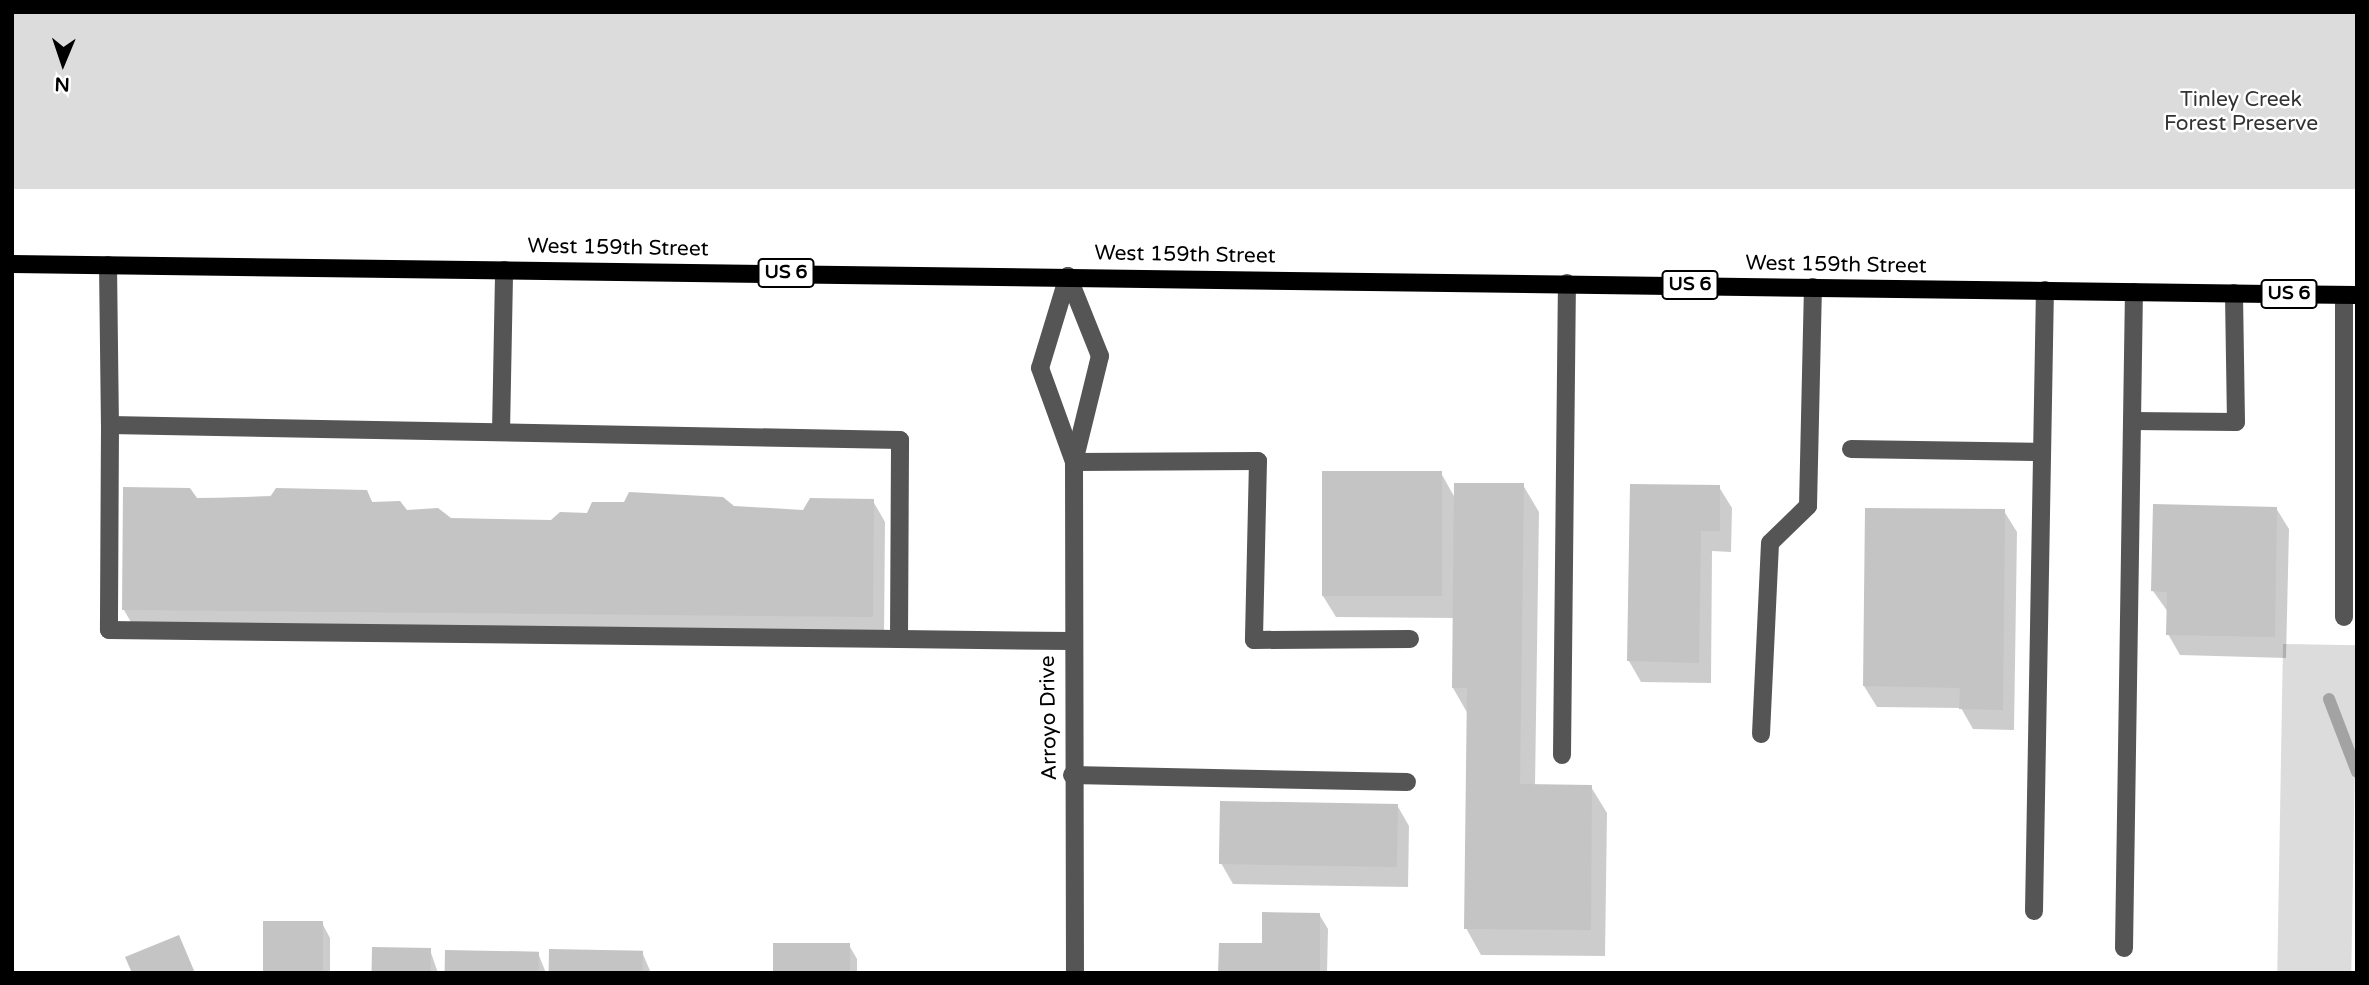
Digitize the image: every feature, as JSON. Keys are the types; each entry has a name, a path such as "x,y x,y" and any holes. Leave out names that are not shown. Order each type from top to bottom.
{"main road":[{"name":"West 159th Street","path":"12,264 2350,295"}],"street":[{"path":"108,265 109,631 1071,641"},
{"path":"502,432 504,270"},
{"name":"Arroyo Drive","path":"1068,276 1040,368 1074,462"},
{"name":"Arroyo Drive","path":"1068,276 1100,356 1074,462 1071,641 1075,973"},
{"path":"1562,755 1567,283"},
{"path":"1761,734 1770,543 1808,506 1813,287"},
{"path":"2034,911 2045,290"},
{"path":"2124,948 2134,292"},
{"path":"2132,421 2236,422 2234,293"},
{"path":"2344,617 2350,295"},
{"path":"110,425 900,440 899,639"},
{"path":"1851,449 2042,452"},
{"path":"1074,462 1258,461 1254,640 1410,639"},
{"path":"1072,775 1407,782"}],"green space":[{"name":"Tinley Creek Forest Preserve","path":"12,12 2357,12 2357,189 12,189"},
{"path":"2283,644 2357,645 2351,973 2277,973"}],"building":[{"path":"1322,471 1442,471 1442,596 1322,596"},
{"path":"1454,483 1524,483 1520,784 1592,785 1591,930 1464,929 1467,688 1452,688"},
{"path":"1630,484 1720,485 1720,531 1701,531 1699,663 1627,661"},
{"path":"123,487 190,488 197,498 270,497 276,488 367,490 372,502 400,501 407,510 438,508 451,518 551,520 560,512 587,513 592,502 624,502 629,492 723,497 734,506 803,510 810,498 874,499 873,617 122,610"},
{"path":"2153,504 2277,507 2275,637 2166,635 2167,592 2151,591"},
{"path":"1865,508 2005,509 2003,710 1959,709 1960,688 1863,686"},
{"path":"1220,801 1398,804 1397,867 1219,864"},
{"path":"1262,912 1320,913 1320,973 1218,973 1219,943 1262,943"},
{"path":"263,921 323,921 323,973 263,973"},
{"path":"179,935 195,973 132,973 125,957"},
{"path":"773,943 850,943 850,973 773,973"},
{"path":"372,947 431,948 431,973 372,973"},
{"path":"549,949 643,951 643,973 549,973"},
{"path":"445,950 539,952 539,973 445,973"}],"waterway":[{"path":"2329,699 2357,772"}]}
